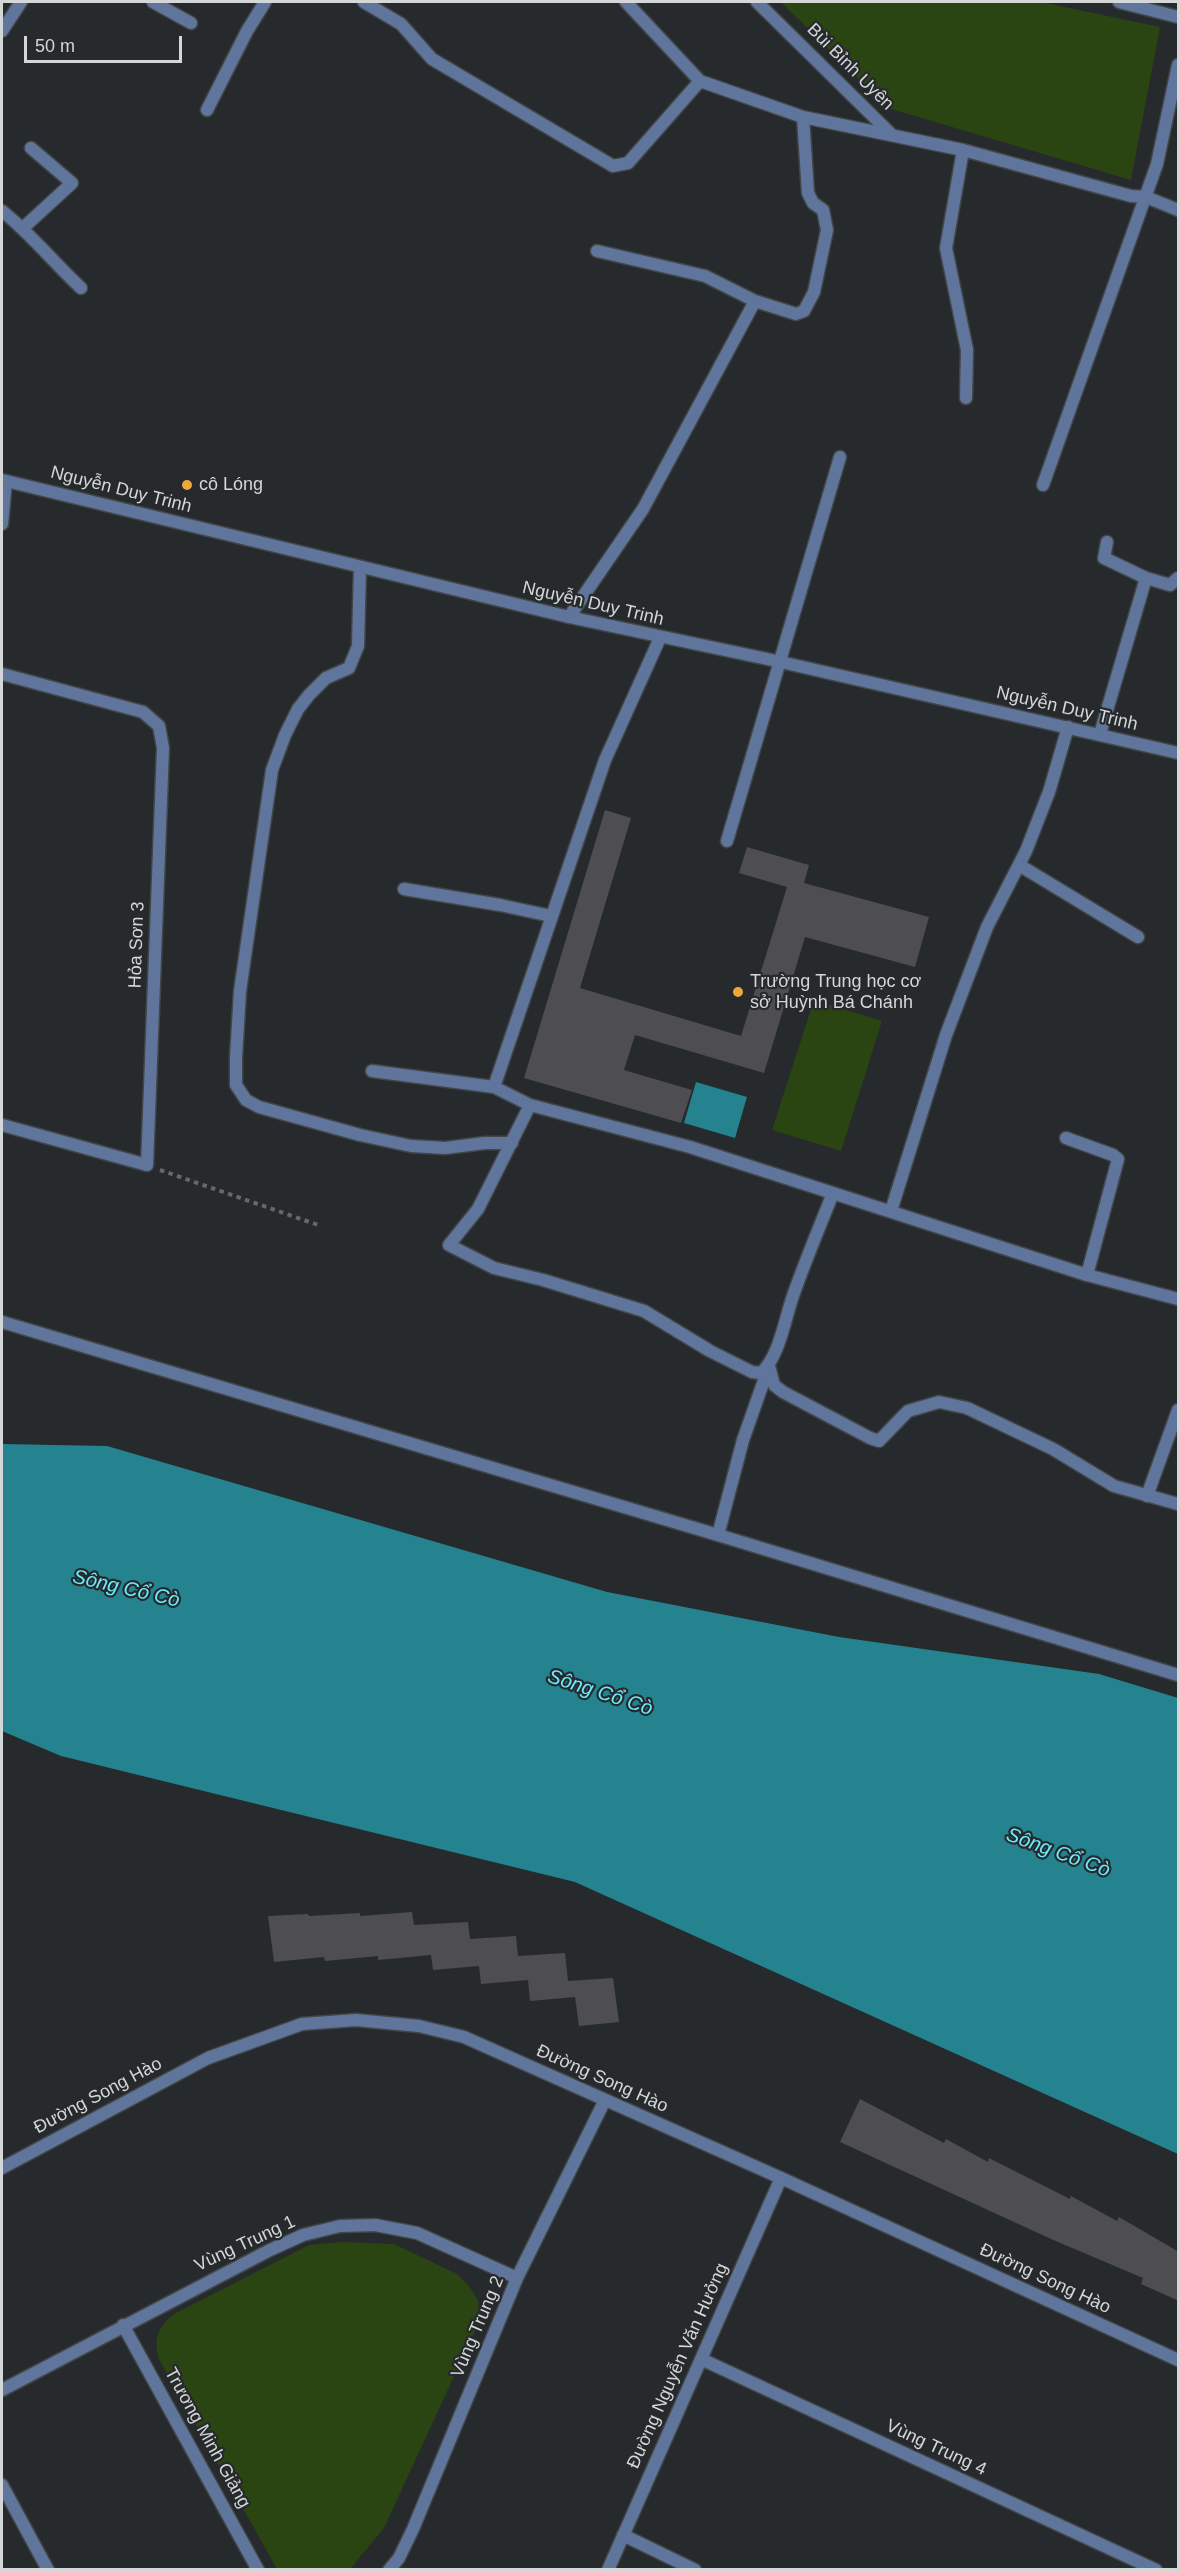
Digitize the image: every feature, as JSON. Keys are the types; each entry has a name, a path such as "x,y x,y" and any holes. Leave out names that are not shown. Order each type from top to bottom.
{"street":[{"path":"2,31 21,2"},
{"path":"153,2 191,22"},
{"path":"207,110 265,2"},
{"path":"364,2 401,24 432,59 613,166 628,163 700,81"},
{"path":"626,2 700,81 803,117 891,133 963,150 1131,196 1146,197 1179,210"},
{"name":"Bùi Bỉnh Uyên","path":"757,2 891,133"},
{"path":"1119,2 1179,17"},
{"path":"1043,485 1157,164 1179,65"},
{"path":"597,251 705,276 755,301 796,314 804,311 814,292 827,230 823,210 813,203 808,193 803,117"},
{"path":"23,228 72,183 32,148"},
{"path":"963,150 946,248 967,350 966,398"},
{"path":"2,211 23,228 52,261 81,288"},
{"path":"569,617 643,509 755,301"},
{"path":"727,841 840,457"},
{"path":"2,524 4,480"},
{"name":"Nguyễn Duy Trinh","path":"4,480 569,617 780,662 1179,753"},
{"path":"1107,542 1104,558 1146,578 1170,585 1179,578"},
{"path":"360,567 358,646 349,668 326,678 309,694 298,709 285,735 272,770 240,991 236,1085 246,1100 259,1107 360,1135 411,1146 445,1149 485,1143 512,1143"},
{"path":"1100,734 1146,578"},
{"path":"494,1087 605,760 660,638"},
{"name":"Hỏa Sơn 3","path":"2,674 135,709 143,712 159,726 163,748 147,1165"},
{"path":"891,1211 946,1035 987,927 1019,865 1049,792 1068,727"},
{"path":"1019,865 1138,937"},
{"path":"404,889 500,904 551,916"},
{"path":"372,1071 494,1087 530,1105 690,1147 1087,1275 1179,1299"},
{"path":"530,1105 478,1209 449,1245 494,1268 554,1283 644,1311 710,1351 752,1372 761,1373 769,1366"},
{"path":"2,1125 147,1165"},
{"path":"1066,1138 1113,1155 1118,1159 1087,1275"},
{"path":"718,1535 743,1440 794,1293 833,1193"},
{"path":"2,1322 1179,1675"},
{"path":"769,1366 774,1385 783,1392 870,1438 879,1441 908,1411 939,1402 967,1408 1053,1449 1114,1486 1179,1504"},
{"path":"1147,1496 1179,1410"},
{"name":"Đường Song Hào","path":"2,2168 208,2058 302,2024 356,2020 419,2026 464,2037 781,2178 1179,2360"},
{"name":"Vùng Trung 2","path":"389,2570 399,2558 413,2529 517,2278 606,2100"},
{"name":"Đường Nguyễn Văn Hưởng","path":"608,2570 781,2178"},
{"name":"Vùng Trung 1","path":"2,2390 270,2250 303,2235 340,2226 375,2225 417,2233 517,2278"},
{"name":"Trương Minh Giảng","path":"123,2325 258,2570"},
{"name":"Vùng Trung 4","path":"701,2359 1156,2570"},
{"path":"2,2485 48,2570"},
{"path":"623,2535 695,2570"}],"path":[{"path":"147,1165 321,1226"}],"green space":[{"path":"781,2 1041,2 1160,27 1131,180 888,108"},
{"path":"814,1000 882,1021 841,1151 772,1130"},
{"path":"342,2242 394,2244 457,2274 478,2300 480,2320 384,2528 350,2569 277,2569 160,2361 157,2347 158,2334 174,2314 309,2245"}],"water":[{"path":"696,1082 747,1097 735,1138 684,1123"},
{"name":"Sông Cổ Cò","path":"2,1444 107,1446 607,1592 839,1637 1099,1674 1178,1698 1178,2154 575,1882 61,1756 2,1731"}],"building":[{"path":"605,810 631,818 580,988 741,1036 787,887 739,873 747,847 809,865 804,883 929,917 915,967 805,937 764,1073 635,1035 624,1070 692,1090 681,1123 524,1078"},
{"path":"412,1912 414,1925 468,1922 470,1939 516,1936 518,1956 565,1953 568,1981 613,1978 619,2022 579,2026 575,1997 530,2001 528,1980 481,1984 479,1966 433,1970 431,1955 378,1960 378,1956 325,1961 324,1957 274,1962 268,1916 360,1913 360,1916"},
{"path":"860,2099 944,2143 946,2139 988,2162 989,2158 1070,2199 1071,2196 1117,2221 1119,2217 1179,2252 1179,2301 1141,2284 1143,2278 1051,2239 840,2142"}],"place":[{"name":"cô Lóng","path":"187,485"},
{"name":"Trường Trung học cơ sở Huỳnh Bá Chánh","path":"738,992"}]}
